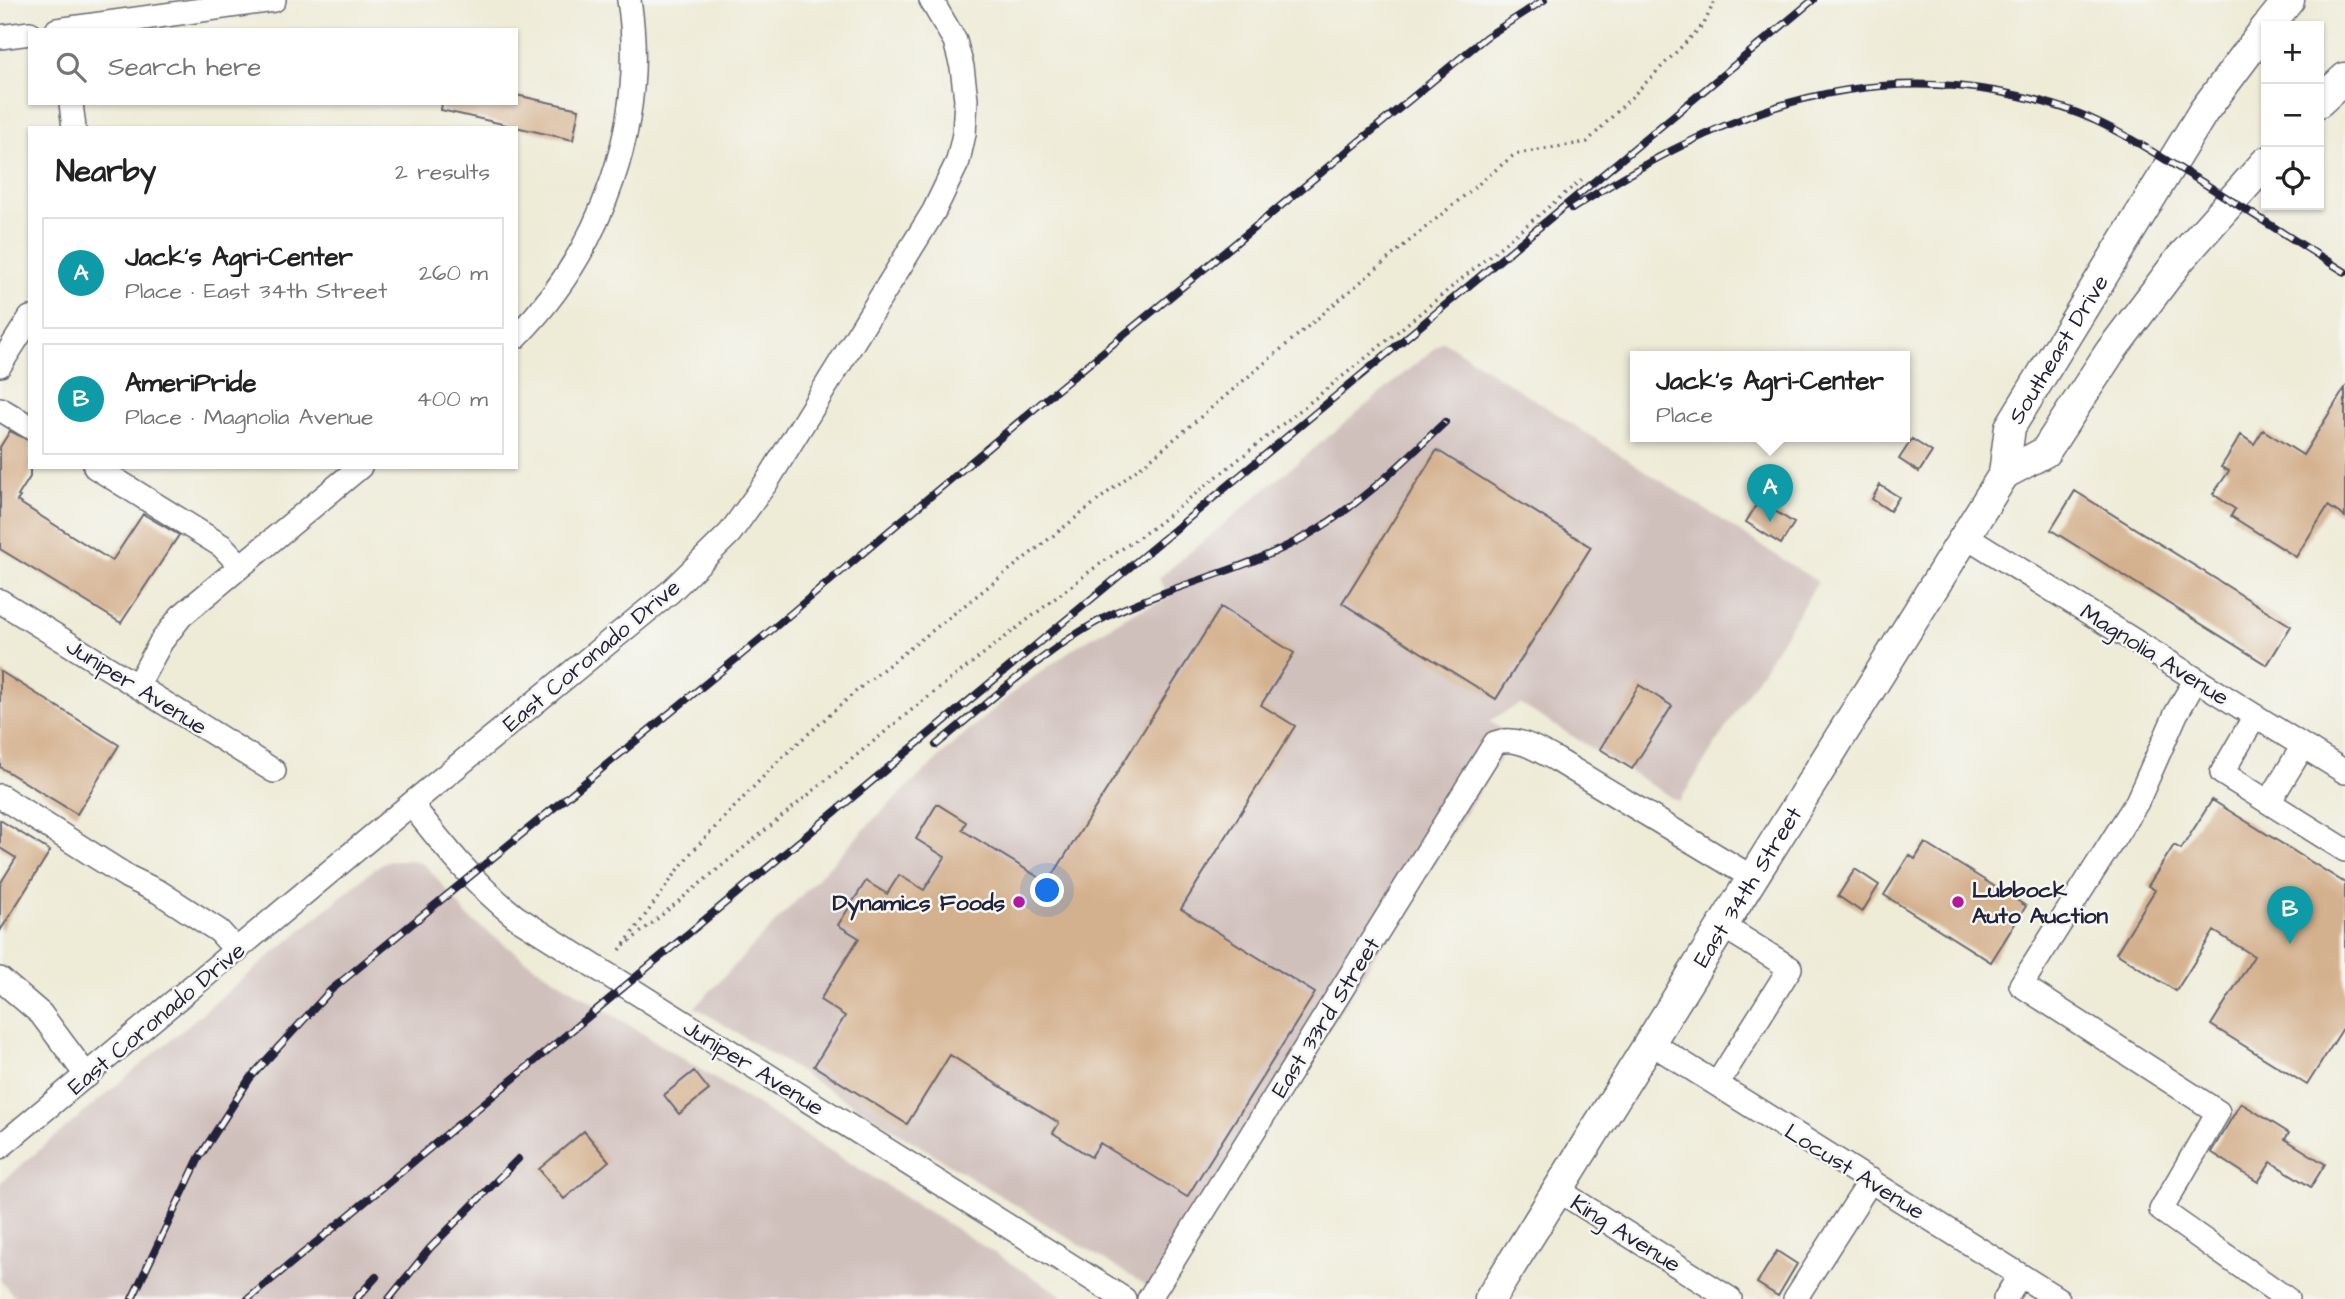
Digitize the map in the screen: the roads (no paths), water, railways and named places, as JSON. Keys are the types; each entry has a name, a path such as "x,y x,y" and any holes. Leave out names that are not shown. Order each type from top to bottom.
{"main road":[{"name":"Southeast Drive","path":"2272,21 2289,0"},
{"name":"Southeast Drive","path":"2004,474 2010,428 2203,112 2261,35"},
{"path":"2324,97 2345,78"},
{"name":"Southeast Drive","path":"2004,474 2045,452 2110,352 2180,259 2261,168"},
{"name":"East 34th Street","path":"1490,1299 2004,474"}],"street":[{"path":"73,28 274,0"},
{"path":"518,335 578,259 607,194 620,156 632,67 632,17 629,0"},
{"name":"East Coronado Drive","path":"0,1147 670,592 730,533 768,480 934,211 958,161 964,134 966,99 962,67 954,41 937,10"},
{"path":"0,37 28,33"},
{"path":"71,105 74,126"},
{"path":"0,365 28,321"},
{"path":"0,409 28,426"},
{"path":"98,469 222,546 241,566"},
{"path":"137,686 162,642 181,616 357,469"},
{"name":"Magnolia Avenue","path":"1966,536 2345,772"},
{"name":"Juniper Avenue","path":"0,601 274,771"},
{"path":"2196,679 2176,714 2137,802 2021,985 2218,1112 2161,1210 2287,1299"},
{"path":"2255,716 2222,773 2345,850"},
{"name":"East 33rd Street","path":"1149,1299 1495,743 1504,740 1524,743 1557,760 1753,878"},
{"path":"2269,802 2303,746"},
{"path":"0,796 219,931 237,951"},
{"name":"Juniper Avenue","path":"411,804 470,876 489,896 516,917 1124,1299"},
{"path":"1717,1084 1790,968 1723,926"},
{"path":"0,979 41,1014 88,1076"},
{"name":"Locust Avenue","path":"1651,1043 2058,1299"},
{"path":"1795,1299 1871,1180"},
{"name":"King Avenue","path":"1558,1190 1730,1299"},
{"path":"2005,1299 2020,1275"}],"railway":[{"path":"132,1299 199,1158 250,1078 331,990 769,632 1046,399 1486,37 1544,0"},
{"path":"248,1299 1813,0"},
{"path":"1572,209 1671,151 1721,127 1772,108 1825,94 1879,86 1935,85 2020,96 2059,106 2096,121 2160,156 2345,272"},
{"path":"936,745 1020,675 1088,627 1159,594 1259,559 1325,524 1379,483 1445,422"},
{"path":"389,1299 430,1248 518,1159"},
{"path":"356,1299 376,1277"}],"place":[{"name":"Jack's Agri-Center","path":"1770,522"},
{"name":"Dynamics Foods","path":"1019,902"},
{"name":"Lubbock Auto Auction","path":"1958,902"},
{"name":"AmeriPride","path":"2290,944"}]}
